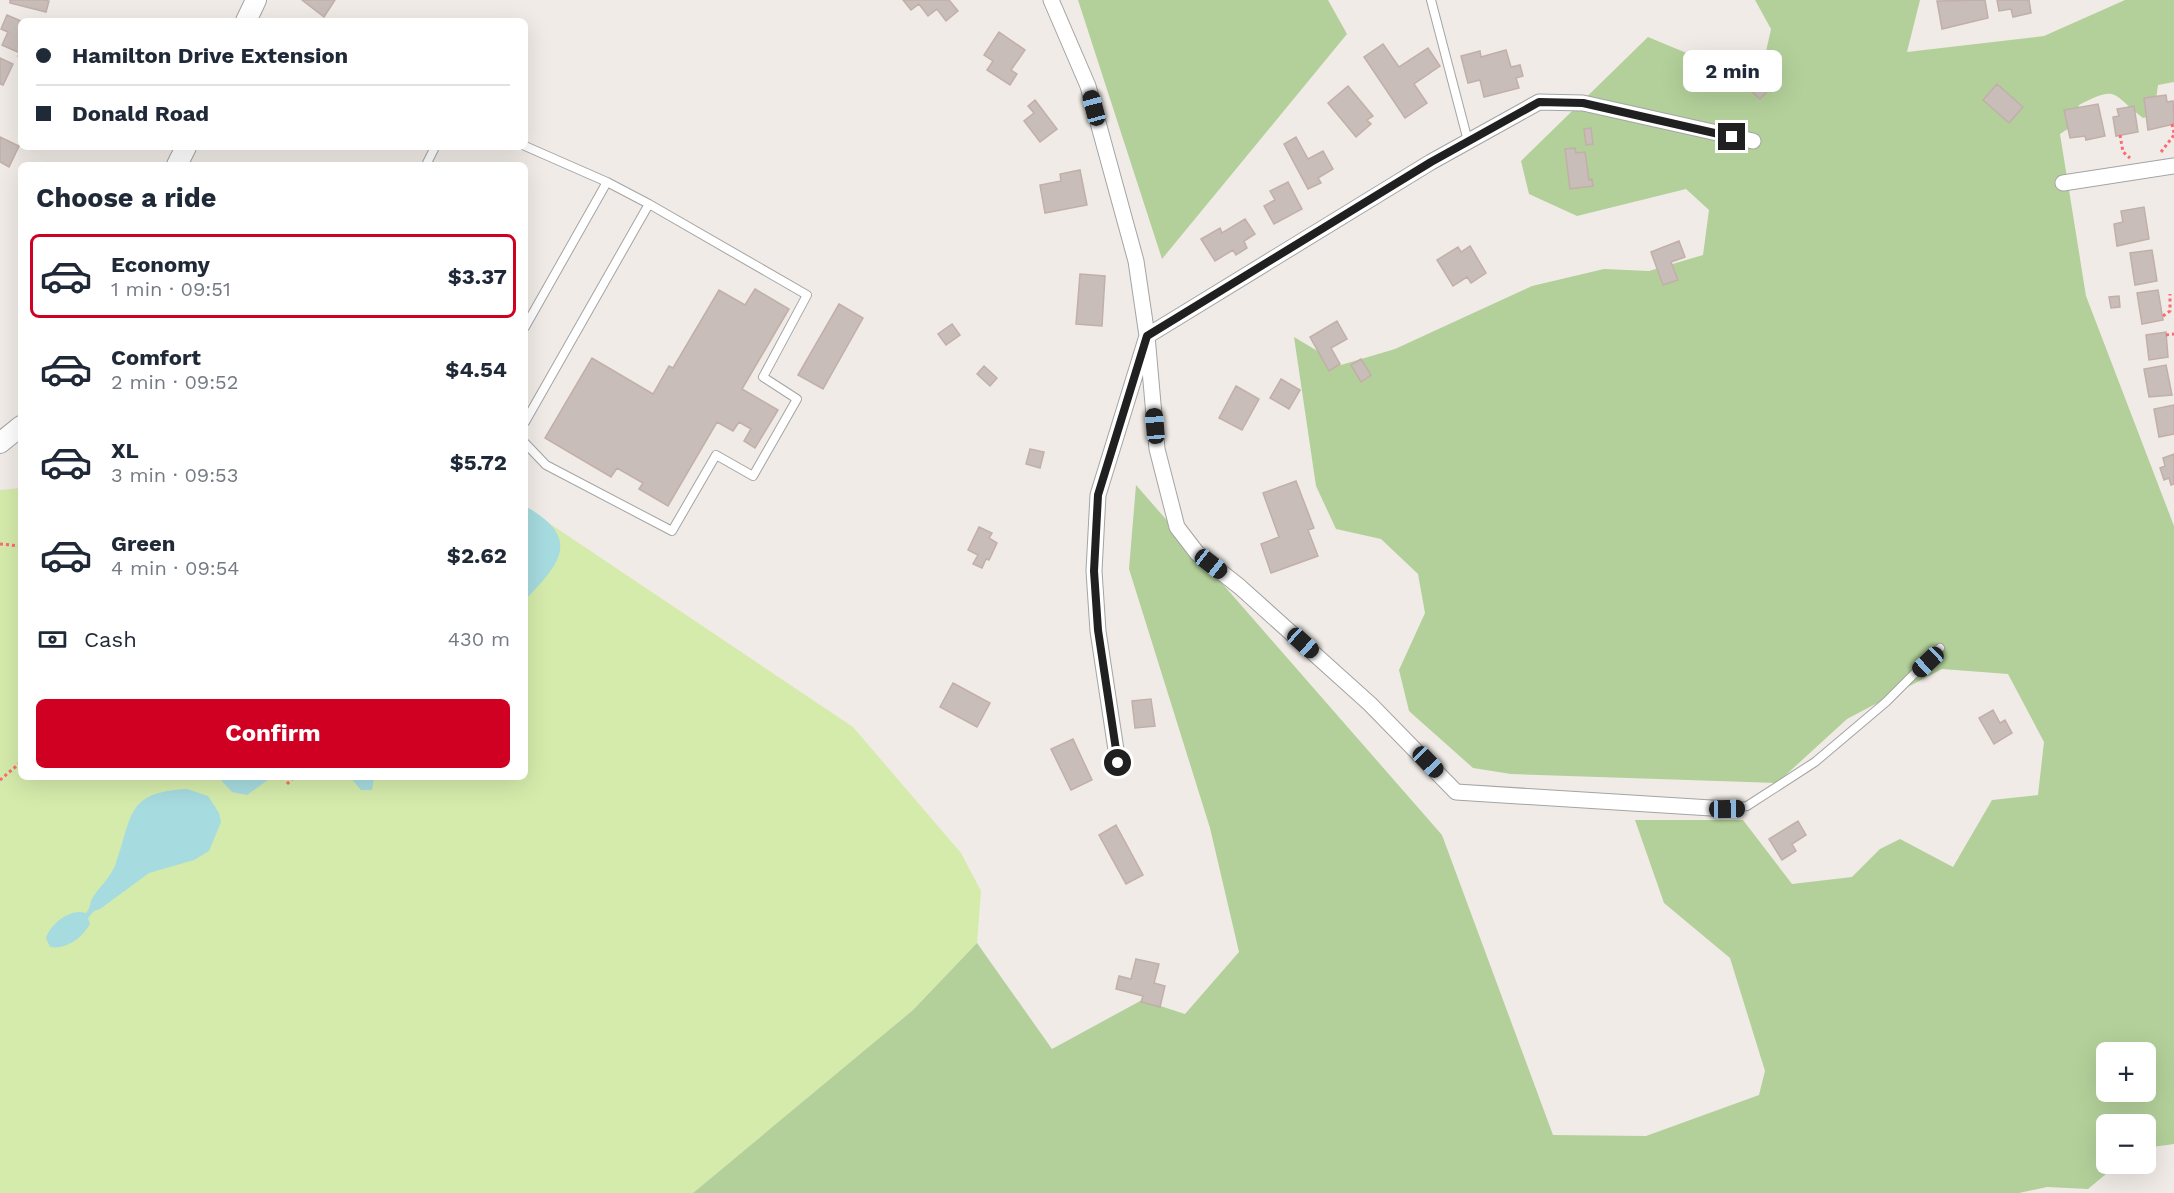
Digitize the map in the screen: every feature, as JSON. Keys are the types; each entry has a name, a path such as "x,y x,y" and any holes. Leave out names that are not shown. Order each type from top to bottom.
{"street":[{"path":"247,18 256,0"},
{"path":"1051,0 1088,86 1136,261 1147,336 1157,449 1177,526 1197,553 1240,587 1370,704 1456,792 1727,809"},
{"path":"1118,763 1098,630 1094,571 1098,495 1147,336 1468,141 1539,102 1583,103 1753,141"},
{"path":"2063,183 2174,166"},
{"path":"0,443 18,428"}],"lane":[{"path":"1431,0 1468,141"},
{"path":"528,147 608,182 807,295 763,377 797,399 753,476 716,455 672,531 546,465 528,445"},
{"path":"528,322 608,182"},
{"path":"528,417 649,204"},
{"path":"1727,809 1747,806 1815,762 1886,702 1940,648"}],"path":[{"path":"2159,154 2174,134 2172,124"},
{"path":"2120,135 2123,152 2130,158 2138,157"},
{"path":"2163,316 2170,311 2170,294"},
{"path":"2166,335 2174,334"},
{"path":"0,544 18,546"},
{"path":"0,780 18,765"},
{"path":"287,784 291,780"}],"green space":[{"path":"1078,0 1328,0 1347,34 1162,259"},
{"path":"1755,0 1920,0 1907,52 2044,36 2125,0 2174,0 2174,82 2158,85 2154,115 2143,118 2120,98 2109,94 2102,95 2079,105 2075,124 2060,134 2086,296 2174,526 2174,1144 2156,1146 2156,1114 2096,1114 2096,1174 2106,1174 2088,1189 2047,1187 2019,1193 693,1193 913,1010 977,943 1052,1049 1142,1000 1185,1014 1239,952 1210,828 1129,569 1136,485 1442,835 1553,1135 1646,1136 1759,1095 1765,1071 1730,958 1664,903 1635,820 1743,820 1792,884 1852,877 1880,849 1900,839 1953,867 1992,800 2038,795 2044,742 2008,674 1942,669 1847,719 1777,783 1511,774 1473,768 1409,711 1399,670 1425,613 1418,574 1381,539 1336,529 1316,486 1294,337 1341,365 1395,349 1532,286 1604,269 1649,271 1703,255 1709,210 1686,189 1577,216 1529,194 1521,161 1648,37 1759,83 1771,29"},
{"path":"18,488 18,780 528,780 528,509 853,727 961,853 981,891 977,943 913,1010 693,1193 0,1193 0,490"}],"water":[{"path":"528,508 554,529 560,540 560,551 556,562 528,597"},
{"path":"221,780 268,780 247,795 232,792"},
{"path":"353,780 374,780 372,790 361,790"},
{"path":"187,789 208,796 219,813 221,822 209,851 194,860 149,873 94,911 88,918 90,924 78,938 62,947 50,947 46,938 57,922 74,913 86,913 89,909 93,897 116,863 135,809 142,801 153,795"}],"building":[{"path":"10,0 49,1 46,12 10,3"},
{"path":"302,0 335,0 324,17"},
{"path":"903,0 949,0 958,11 946,21 937,9 928,16 919,4 911,10"},
{"path":"1985,0 1988,18 1942,29 1937,1"},
{"path":"1997,0 2029,0 2031,13 2013,17 2011,9 1999,11"},
{"path":"7,15 18,20 18,52 2,45 8,32 1,29"},
{"path":"999,32 1025,50 1011,70 1017,74 1010,85 987,70 993,61 984,55"},
{"path":"1383,44 1399,67 1428,48 1440,66 1414,84 1427,103 1405,118 1364,57"},
{"path":"1506,50 1511,67 1520,65 1523,76 1516,78 1519,88 1484,97 1480,80 1468,83 1461,56 1480,51 1481,57"},
{"path":"1748,56 1776,82 1760,99 1732,73"},
{"path":"0,58 13,64 3,85 0,84"},
{"path":"1997,84 2023,107 2009,123 1983,100"},
{"path":"1348,86 1373,116 1367,120 1371,124 1356,137 1328,103"},
{"path":"2166,95 2167,102 2173,101 2174,124 2148,130 2144,98"},
{"path":"1035,100 1057,129 1040,142 1024,121 1034,113 1028,106"},
{"path":"2098,104 2105,136 2086,140 2085,136 2070,138 2064,110"},
{"path":"2134,106 2138,132 2116,136 2113,117 2119,116 2117,109"},
{"path":"1591,128 1593,144 1586,145 1584,129"},
{"path":"0,137 18,146 18,148 9,167 0,162"},
{"path":"1296,137 1308,159 1323,151 1333,169 1318,178 1321,183 1308,189 1284,144"},
{"path":"1575,148 1576,153 1585,152 1589,180 1592,179 1593,186 1570,189 1565,149"},
{"path":"1080,170 1087,205 1045,213 1040,185 1061,181 1060,174"},
{"path":"1288,182 1302,209 1274,224 1264,206 1275,200 1270,191"},
{"path":"2144,207 2149,239 2117,246 2114,224 2123,222 2121,211"},
{"path":"1245,219 1255,234 1244,241 1247,248 1236,255 1233,250 1215,261 1201,239 1220,228 1222,233"},
{"path":"1679,241 1685,257 1671,262 1678,280 1663,285 1651,252"},
{"path":"1470,246 1486,273 1471,283 1467,277 1453,286 1437,260 1458,247 1461,252"},
{"path":"2152,250 2157,281 2135,285 2130,253"},
{"path":"1080,274 1105,276 1102,326 1076,324"},
{"path":"755,289 789,309 742,389 778,410 755,448 744,441 751,429 739,422 733,431 717,422 668,506 639,489 643,483 617,468 611,477 545,438 592,358 653,394 669,366 673,368 719,290 745,305"},
{"path":"2158,290 2163,320 2142,324 2137,293"},
{"path":"2119,296 2120,307 2111,308 2109,297"},
{"path":"839,304 863,318 823,389 798,375"},
{"path":"1337,321 1347,339 1331,348 1340,364 1329,371 1310,337"},
{"path":"952,324 960,335 946,345 938,334"},
{"path":"2166,332 2168,357 2149,360 2146,335"},
{"path":"1361,359 1371,375 1361,382 1351,365"},
{"path":"2166,365 2172,395 2149,397 2144,369"},
{"path":"984,366 997,378 990,386 977,374"},
{"path":"1281,379 1300,390 1289,409 1270,398"},
{"path":"1236,386 1259,399 1242,430 1219,418"},
{"path":"2174,405 2174,434 2159,437 2154,409"},
{"path":"1030,449 1044,452 1040,468 1026,464"},
{"path":"2174,454 2174,484 2171,485 2169,478 2164,480 2160,468 2165,466 2163,458"},
{"path":"1296,481 1314,528 1308,530 1318,556 1271,573 1261,544 1279,537 1263,493"},
{"path":"979,527 992,533 989,538 997,543 989,560 986,559 982,568 973,564 978,555 968,550"},
{"path":"953,683 990,703 977,727 940,707"},
{"path":"1151,699 1155,726 1135,728 1132,701"},
{"path":"1993,710 2000,723 2005,720 2012,733 1994,744 1979,718"},
{"path":"1073,739 1092,780 1071,790 1051,749"},
{"path":"1798,821 1806,835 1792,844 1796,851 1782,860 1769,839"},
{"path":"1116,825 1143,875 1126,884 1099,835"},
{"path":"1136,959 1159,964 1154,983 1165,986 1160,1007 1141,1002 1143,996 1116,989 1119,976 1131,979"}],"route":[{"path":"1118,763 1098,630 1094,571 1098,495 1147,336 1431,162 1539,102 1583,103 1732,137"}]}
